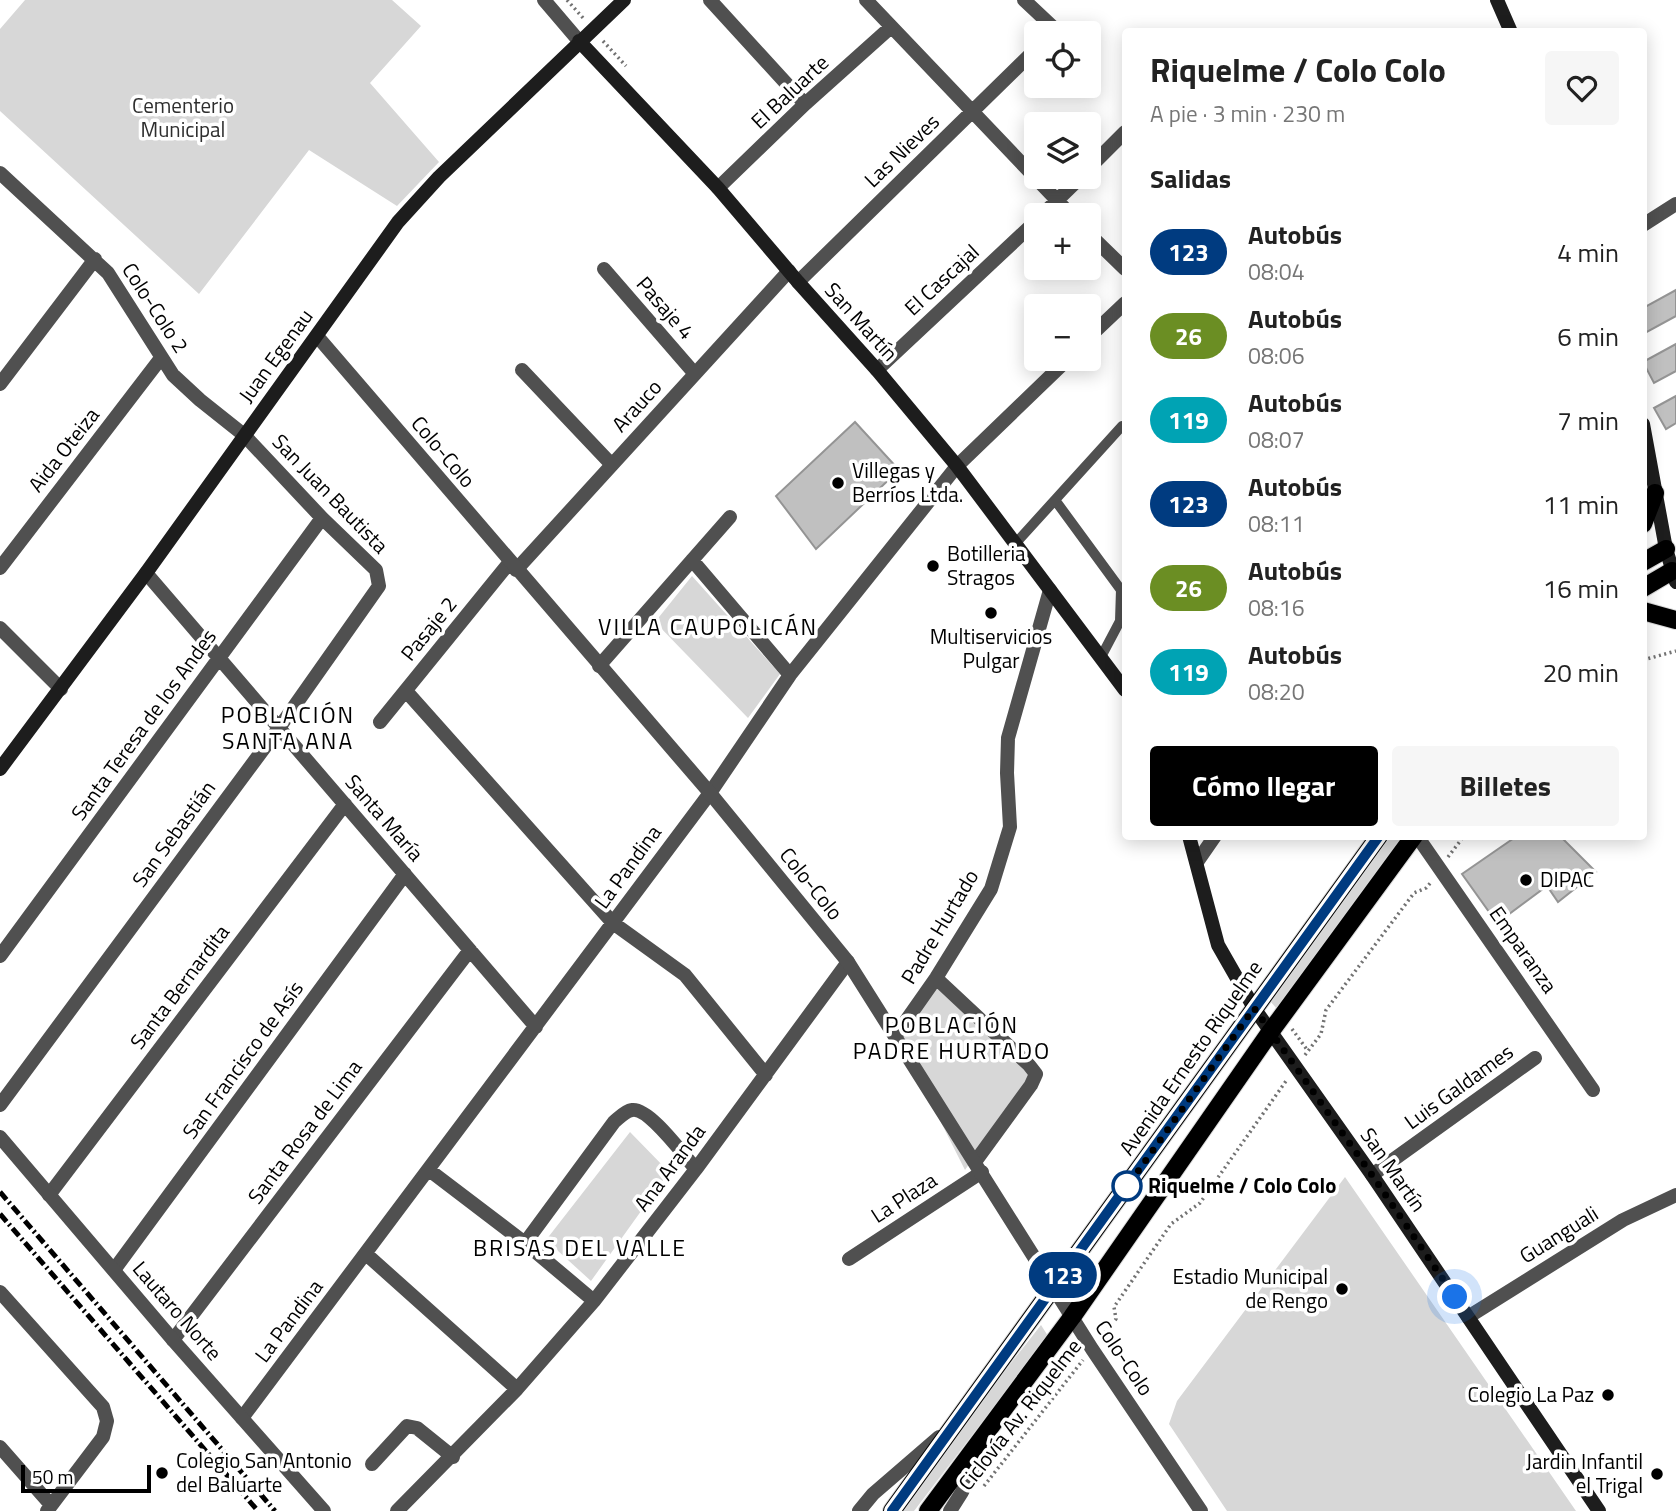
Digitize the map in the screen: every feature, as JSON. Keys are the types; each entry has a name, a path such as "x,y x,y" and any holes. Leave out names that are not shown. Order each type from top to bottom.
{"main road":[{"name":"Juan Egenau","path":"0,769 146,573 398,222 439,177 624,0"},
{"path":"1497,0 1509,28"},
{"name":"San Martín","path":"579,41 718,188 877,370 957,466 1122,686"},
{"path":"1647,447 1655,493 1671,546 1675,574 1647,586"},
{"path":"1647,514 1655,493"},
{"path":"1647,560 1671,546"},
{"path":"1647,612 1676,620"},
{"name":"San Martín","path":"1190,840 1218,945 1254,1008 1372,1175 1599,1511"},
{"name":"Avenida Ernesto Riquelme","path":"892,1511 1376,840"},
{"path":"928,1511 1072,1317 1271,1031 1412,840"}],"street":[{"name":"San Martín","path":"544,0 579,41"},
{"path":"710,0 806,104"},
{"path":"866,0 1057,201 1069,189"},
{"path":"1024,0 1044,21"},
{"name":"El Baluarte","path":"718,188 891,27"},
{"name":"Las Nieves","path":"793,276 1024,61"},
{"path":"1101,156 1122,135"},
{"name":"Colo-Colo 2","path":"0,173 95,259 118,286 161,358 184,386 244,435"},
{"path":"1647,222 1676,204"},
{"name":"El Cascajal","path":"877,370 1024,232"},
{"path":"1101,246 1122,266"},
{"path":"0,384 95,259"},
{"name":"Pasaje 4","path":"604,269 695,374"},
{"name":"Arauco","path":"513,566 612,465 695,374 793,276"},
{"path":"1101,326 1122,306"},
{"name":"Colo-Colo","path":"317,336 710,793 848,962 1092,1349 1201,1511"},
{"name":"Aida Oteiza","path":"0,568 161,358"},
{"path":"523,370 612,465"},
{"name":"La Pandina","path":"242,1418 710,793 790,675 957,466 1056,371"},
{"name":"San Juan Bautista","path":"244,435 322,518 376,570 379,586"},
{"path":"599,666 730,517"},
{"name":"Santa Teresa de los Andes","path":"0,956 322,518"},
{"path":"692,560 790,675"},
{"name":"Pasaje 2","path":"380,722 513,566"},
{"name":"Santa María","path":"146,573 536,1027"},
{"name":"San Sebastián","path":"0,1105 279,728 379,586"},
{"name":"Padre Hurtado","path":"896,1035 936,978 996,877 1010,827 1008,738 1050,590"},
{"path":"0,628 61,689"},
{"path":"406,691 613,923 685,975 766,1074"},
{"name":"Santa Bernardita","path":"49,1195 345,804"},
{"path":"1197,862 1212,840"},
{"name":"Emparanza","path":"1418,840 1593,1090"},
{"name":"San Francisco de Asís","path":"114,1270 405,874"},
{"name":"Santa Rosa de Lima","path":"173,1340 470,950"},
{"name":"Ana Aranda","path":"397,1511 517,1389 594,1301 696,1169 848,962"},
{"name":"La Plaza","path":"849,1259 978,1167 1036,1074 936,978"},
{"name":"Luis Galdames","path":"1372,1175 1535,1058"},
{"path":"525,1243 614,1122 625,1113 641,1110 696,1169"},
{"name":"Lautaro Norte","path":"0,1137 173,1340 324,1511"},
{"path":"429,1170 525,1243 594,1301"},
{"name":"Guanguali","path":"1468,1317 1623,1220 1676,1195"},
{"path":"366,1254 517,1389"},
{"path":"0,1292 103,1407 107,1421 103,1437 49,1508 0,1447"},
{"path":"950,1511 1001,1411"},
{"path":"859,1511 873,1494 956,1423"},
{"path":"372,1464 407,1426 417,1428 453,1457"}],"lane":[{"path":"1015,544 1122,426"},
{"path":"1055,500 1121,590 1120,621 1101,657"}],"path":[{"path":"1647,659 1676,651"},
{"name":"Ciclovía Av. Riquelme","path":"982,1489 1116,1319 1114,1307 1171,1224 1200,1203 1321,1034 1326,1010 1414,893 1426,888 1461,840"},
{"path":"1282,1016 1308,1051"}],"green space":[{"name":"Cementerio Municipal","path":"25,0 392,0 421,26 370,83 439,162 397,206 309,150 199,294 0,111 0,29"},
{"path":"692,576 780,674 748,718 655,622"},
{"path":"1388,840 1403,840 1277,1009 1270,1001"},
{"path":"935,985 1030,1075 965,1170 899,1039"},
{"path":"630,1132 669,1172 591,1281 546,1240"},
{"name":"Estadio Municipal de Rengo","path":"1345,1177 1576,1511 1227,1511 1169,1424 1177,1401"},
{"path":"1041,1325 1048,1336 914,1511 898,1511 940,1453"}],"building":[{"path":"1676,290 1676,316 1647,332 1647,306"},
{"path":"1676,344 1676,371 1654,383 1647,370 1647,360"},
{"path":"1676,396 1676,423 1666,429 1654,408"},
{"name":"Villegas y Berríos Ltda.","path":"855,422 899,470 816,549 776,496"},
{"name":"DIPAC","path":"1511,840 1564,840 1596,872 1558,902 1547,886 1497,923 1462,874"}],"railway":[{"path":"0,1192 275,1511"},
{"path":"0,1214 258,1511"}],"bus line":[{"name":"123","path":"892,1511 1376,840"}],"place":[{"name":"Villegas y Berríos Ltda.","path":"838,483"},
{"name":"Botilleria Stragos","path":"933,566"},
{"name":"Multiservicios Pulgar","path":"991,613"},
{"name":"DIPAC","path":"1526,880"},
{"name":"Riquelme / Colo Colo","path":"1127,1186"},
{"name":"Estadio Municipal de Rengo","path":"1342,1289"},
{"name":"Colegio La Paz","path":"1608,1395"},
{"name":"Colegio San Antonio del Baluarte","path":"162,1473"},
{"name":"Jardin Infantil el Trigal","path":"1657,1474"}],"district":[{"name":"VILLA CAUPOLICÁN","path":"708,627"},
{"name":"POBLACIÓN SANTA ANA","path":"288,728"},
{"name":"POBLACIÓN PADRE HURTADO","path":"952,1038"},
{"name":"BRISAS DEL VALLE","path":"580,1248"}],"route":[{"path":"1127,1186 1122,1194 1254,1008 1455,1297"}]}
